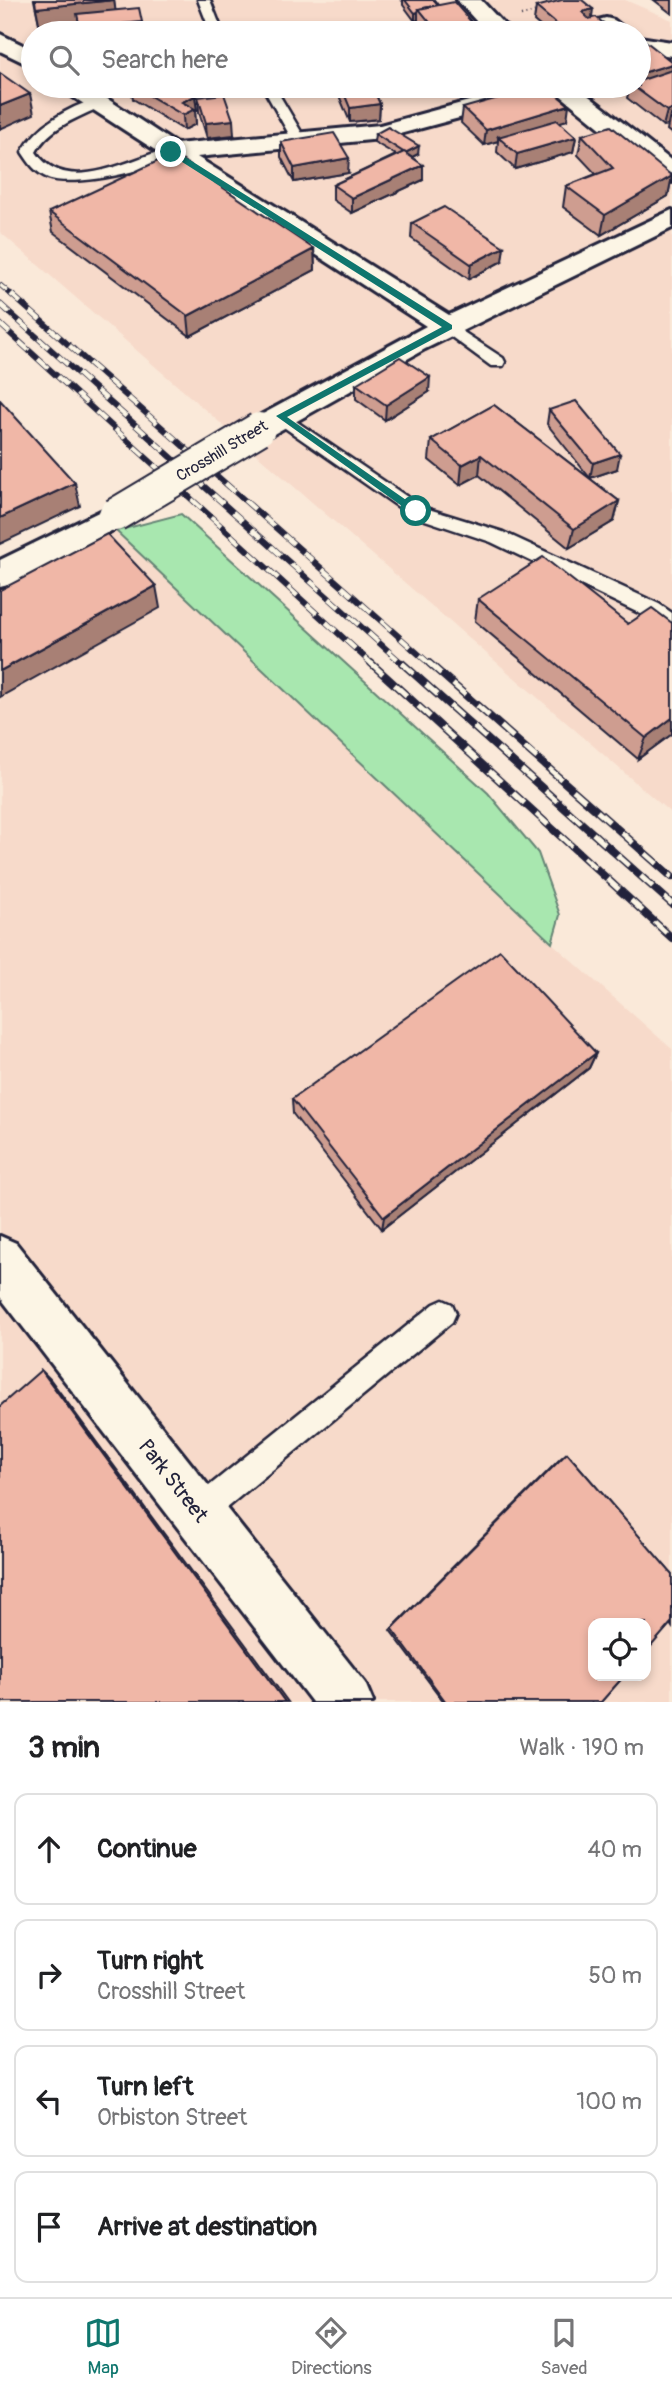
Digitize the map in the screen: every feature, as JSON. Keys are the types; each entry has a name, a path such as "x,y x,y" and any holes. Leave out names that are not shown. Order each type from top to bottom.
{"street":[{"path":"467,0 488,21"},
{"path":"0,41 21,53"},
{"path":"651,46 672,49"},
{"path":"90,98 449,327"},
{"path":"576,98 672,174"},
{"path":"171,152 381,132 491,102"},
{"name":"Crosshill Street","path":"0,575 115,515 270,423 449,327 672,218"},
{"name":"Park Street","path":"0,1259 346,1702"}],"lane":[{"path":"204,0 212,21"},
{"path":"275,98 299,140"},
{"path":"97,103 40,136 29,152 33,162 53,175 71,179 95,176 171,152"},
{"path":"449,327 497,362"},
{"path":"270,423 416,511 497,537 652,609 672,622"},
{"path":"198,1513 443,1313"}],"shaded area":[{"path":"0,0 625,0 672,20 672,814 0,232"},
{"path":"116,531 552,943 672,1049 672,1702 0,1702 0,581"}],"green space":[{"path":"181,514 488,793 538,853 560,915 552,943 116,531"}],"building":[{"path":"35,0 114,0 36,8"},
{"path":"405,0 434,0 438,5 419,9 415,13"},
{"path":"562,0 582,0 593,9 582,12 589,19 596,17 601,21 553,21 536,7"},
{"path":"454,2 471,21 429,21 419,9"},
{"path":"139,8 142,21 78,21 77,14"},
{"path":"651,46 672,62 651,70"},
{"path":"672,70 672,109 667,111 649,98 651,77"},
{"path":"0,73 21,88 21,98 0,106"},
{"path":"154,98 191,98 182,102 195,109 183,115"},
{"path":"198,98 225,98 233,120 206,123"},
{"path":"346,98 377,98 380,104 350,108"},
{"path":"498,98 561,98 569,105 486,130 463,108"},
{"path":"557,120 576,137 517,154 498,137"},
{"path":"611,126 672,176 605,215 566,186 613,168 582,135"},
{"path":"388,127 419,146 405,153 375,134"},
{"path":"334,133 349,158 294,168 281,142"},
{"path":"404,152 423,165 352,198 333,185"},
{"path":"173,154 314,249 188,316 49,212"},
{"path":"444,207 504,247 471,264 412,223"},
{"path":"400,357 430,377 386,405 356,384"},
{"path":"0,400 75,483 0,518"},
{"path":"576,401 620,454 593,463 549,410"},
{"path":"494,405 619,501 574,529 481,455 462,465 431,440"},
{"path":"107,534 156,586 0,671 0,590"},
{"path":"543,557 628,624 652,608 672,623 672,718 646,738 478,599"},
{"path":"500,950 596,1053 384,1217 292,1099"},
{"path":"41,1370 285,1702 0,1702 0,1406"},
{"path":"567,1453 672,1574 672,1622 651,1646 651,1618 588,1618 588,1681 620,1681 601,1702 446,1702 392,1629"}],"railway":[{"path":"0,285 13,296"},
{"path":"11,294 431,665"},
{"path":"0,304 404,665"},
{"path":"0,324 373,665"},
{"path":"371,663 672,938"},
{"path":"402,663 672,904"},
{"path":"429,663 672,877"}],"route":[{"path":"171,152 449,327 415,342 281,416 416,511"}]}
